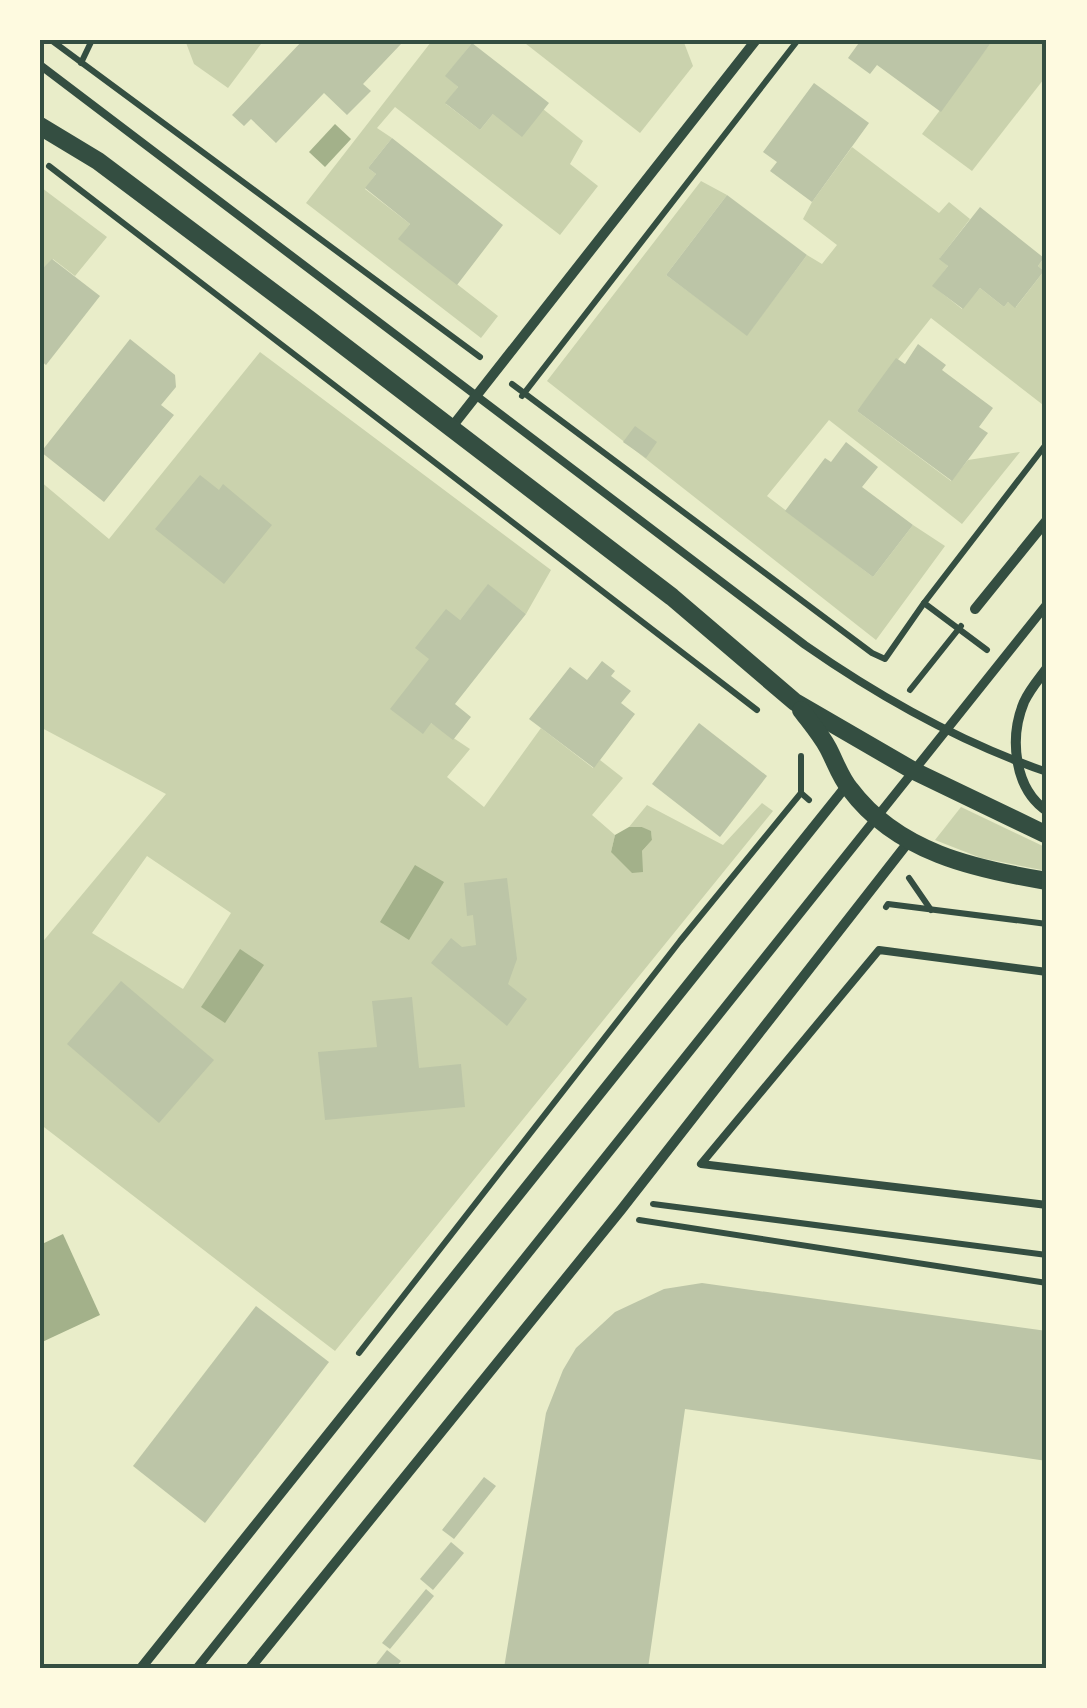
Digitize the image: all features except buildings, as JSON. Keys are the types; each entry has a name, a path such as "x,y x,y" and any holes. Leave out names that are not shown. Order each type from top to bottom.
{"street":[{"path":"451,428 756,40"},
{"path":"40,126 111,170 451,428 692,612 795,702 914,771 1047,836"},
{"path":"974,609 1047,520"},
{"path":"197,1668 1047,604"},
{"path":"1047,668 1022,706 1018,762 1028,795 1047,812"},
{"path":"795,702 826,744 847,785 876,818 910,840 970,866 1047,882"},
{"path":"141,1668 847,785"},
{"path":"250,1668 635,1193 910,840"}],"lane":[{"path":"40,65 805,645 879,695 946,731 1047,772"},
{"path":"1047,972 879,950 701,1164 1047,1205"}],"path":[{"path":"82,64 92,40"},
{"path":"524,394 798,40"},
{"path":"40,160 770,720"},
{"path":"924,602 1047,444"},
{"path":"356,1356 680,941 802,793 800,743"},
{"path":"802,793 824,812"},
{"path":"891,864 909,877 931,910"},
{"path":"876,919 888,904 1047,924"},
{"path":"663,1188 651,1203 644,1222 1047,1283"},
{"path":"635,1193 651,1203 1047,1256"}],"shaded area":[{"path":"185,40 264,40 228,88 194,64"},
{"path":"429,40 472,43 446,76 458,87 446,104 480,130 493,114 543,109 583,141 570,164 598,186 560,235 395,107 377,128 392,138 368,168 376,174 365,189 410,224 399,239 498,316 481,338 306,203"},
{"path":"521,40 683,40 693,66 640,133"},
{"path":"993,40 1047,40 1047,75 972,171 922,134"},
{"path":"335,124 351,139 325,167 309,152"},
{"path":"852,147 939,213 949,202 970,219 940,258 948,266 933,286 962,309 980,288 1004,307 1008,302 1016,307 1044,271 1038,266 1044,258 1047,260 1047,408 931,318 857,411 951,481 968,460 1020,452 962,524 829,420 767,496 873,577 913,525 945,546 876,640 547,381 701,181 727,195 666,275 747,335 807,255 822,264 837,245 803,219"},
{"path":"42,188 107,237 75,276 53,259 40,271"},
{"path":"260,352 551,570 526,614 488,585 429,659 431,723 470,749 447,777 484,807 541,728 593,768 600,760 623,778 592,815 615,835 611,852 642,851 652,840 651,832 629,827 647,805 723,845 762,803 773,811 335,1351 40,1124 40,945 166,794 40,727 40,481 109,539","holes":["147,856 231,913 183,989 92,933"]},
{"path":"961,807 1047,848 1047,871 981,858 935,840"},
{"path":"629,827 651,831 652,840 642,851 643,872 632,873 611,852 615,835"},
{"path":"415,865 444,882 409,940 380,922"},
{"path":"240,949 264,965 225,1023 201,1007"},
{"path":"63,1234 100,1315 40,1343 40,1245"}]}
